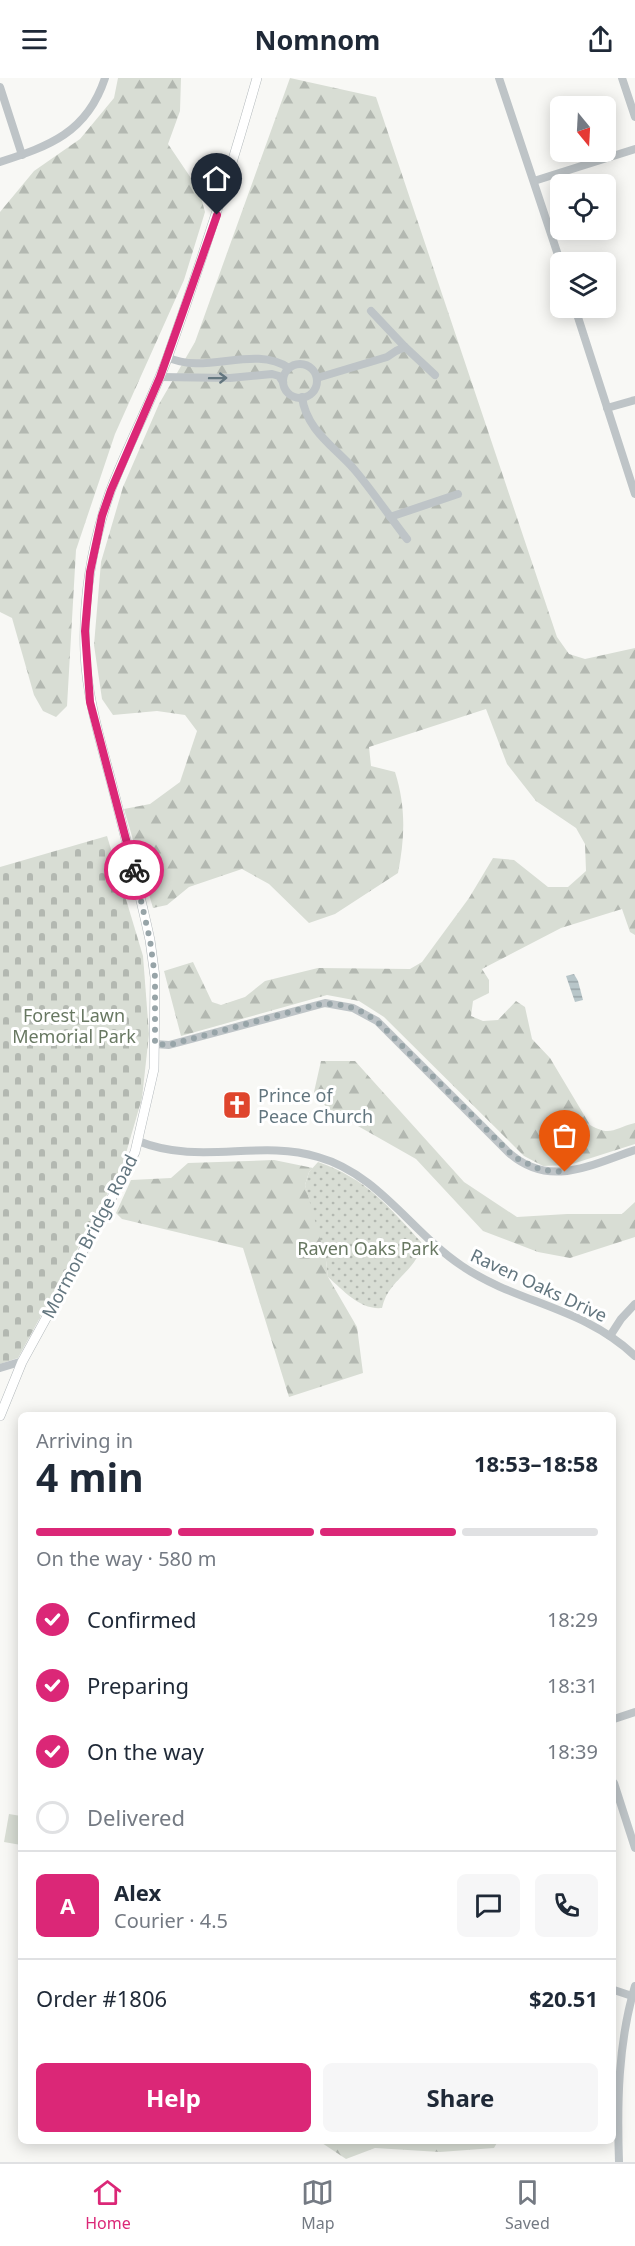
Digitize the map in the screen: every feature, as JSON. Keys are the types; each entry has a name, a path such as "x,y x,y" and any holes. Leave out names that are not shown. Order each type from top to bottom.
{"main road":[{"name":"Mormon Bridge Road","path":"0,1416 23,1361 135,1152 154,1070 155,977 150,940 90,702 85,631 90,572 102,516 160,377 223,197 257,78"}],"street":[{"path":"0,162 57,140 88,111 105,78"},
{"path":"499,78 557,252"},
{"path":"622,78 635,117"},
{"path":"0,87 22,155"},
{"path":"534,181 635,149"},
{"path":"371,311 435,375"},
{"path":"578,318 635,494"},
{"path":"317,378 387,357 405,347"},
{"path":"167,357 188,364 264,358 280,362 290,368"},
{"path":"160,377 230,378 272,374 279,376 291,395 302,397 311,394 315,389 317,378 306,365 295,365 284,376 283,382"},
{"path":"302,397 310,422 353,468 407,539"},
{"path":"607,408 635,400"},
{"path":"390,517 458,494"},
{"path":"155,1044 169,1045 316,1005 334,1004 357,1010 381,1025 514,1157 541,1170 558,1173 573,1171 635,1150"},
{"name":"Raven Oaks Drive","path":"138,1141 185,1153 285,1152 317,1156 332,1161 382,1193 445,1255 464,1268 501,1287 573,1314 610,1336 635,1356"},
{"path":"610,1336 635,1304"},
{"path":"0,1368 23,1361"},
{"path":"616,1718 635,1712"},
{"path":"616,1788 632,1830 635,1848"},
{"path":"619,2162 616,2119 622,2044 635,1986"},
{"path":"616,1991 632,1996"}],"green space":[{"path":"118,78 181,78 180,111 168,144 199,190 205,212 184,280 115,434 76,550 67,706 56,717 43,711 34,695 12,618 0,612 0,212 34,171 80,139 114,98"},
{"path":"290,78 376,97 557,637 569,654 585,659 635,648 635,935 630,932 622,909 561,928 482,969 489,980 489,993 473,1001 471,1016 483,1021 498,1020 516,1001 525,1007 532,1039 550,1058 590,1125 608,1131 635,1123 635,1144 569,1165 543,1166 524,1156 384,1017 359,1001 327,995 181,1036 164,971 193,962 212,1002 221,1005 245,997 265,981 318,968 410,969 422,962 469,898 493,858 514,860 548,887 568,887 586,871 585,844 576,828 536,801 507,764 486,709 369,747 371,766 395,772 399,785 403,822 398,873 335,914 309,923 269,884 242,869 189,887 167,905 153,908 124,809 150,804 180,782 197,731 185,715 157,711 113,715 102,699 94,645 101,562 123,487 159,404 195,342"},
{"name":"Forest Lawn Memorial Park","path":"107,836 143,956 149,1034 142,1098 122,1167 18,1358 0,1364 0,867"},
{"path":"321,1061 355,1061 464,1182 517,1217 622,1214 635,1202 635,1237 570,1258 538,1252 483,1231 416,1159 328,1109 314,1092"},
{"path":"274,1160 313,1168 309,1172 305,1185 324,1244 328,1277 357,1327 363,1373 289,1397 243,1248 122,1219 116,1213 131,1180 171,1178 188,1163"},
{"name":"Raven Oaks Park","path":"318,1162 350,1177 376,1195 422,1243 415,1261 390,1290 382,1308 359,1303 328,1277 324,1244 321,1242 305,1185 309,1172"},
{"path":"9,1814 18,1816 18,1844 4,1842"},
{"path":"324,2144 496,2144 494,2148 440,2152 375,2148 346,2159"}],"shaded area":[{"path":"574,974 583,1000 575,1002 566,976"}],"way so far":[{"path":"134,870 150,940 155,977 155,1044 169,1045 308,1006 344,1005 361,1011 377,1021 519,1161 541,1170 565,1172"}],"place":[{"name":"Prince of Peace Church","path":"237,1105"}],"route":[{"path":"134,870 90,702 86,666 86,601 102,516 160,377 217,215"}]}
